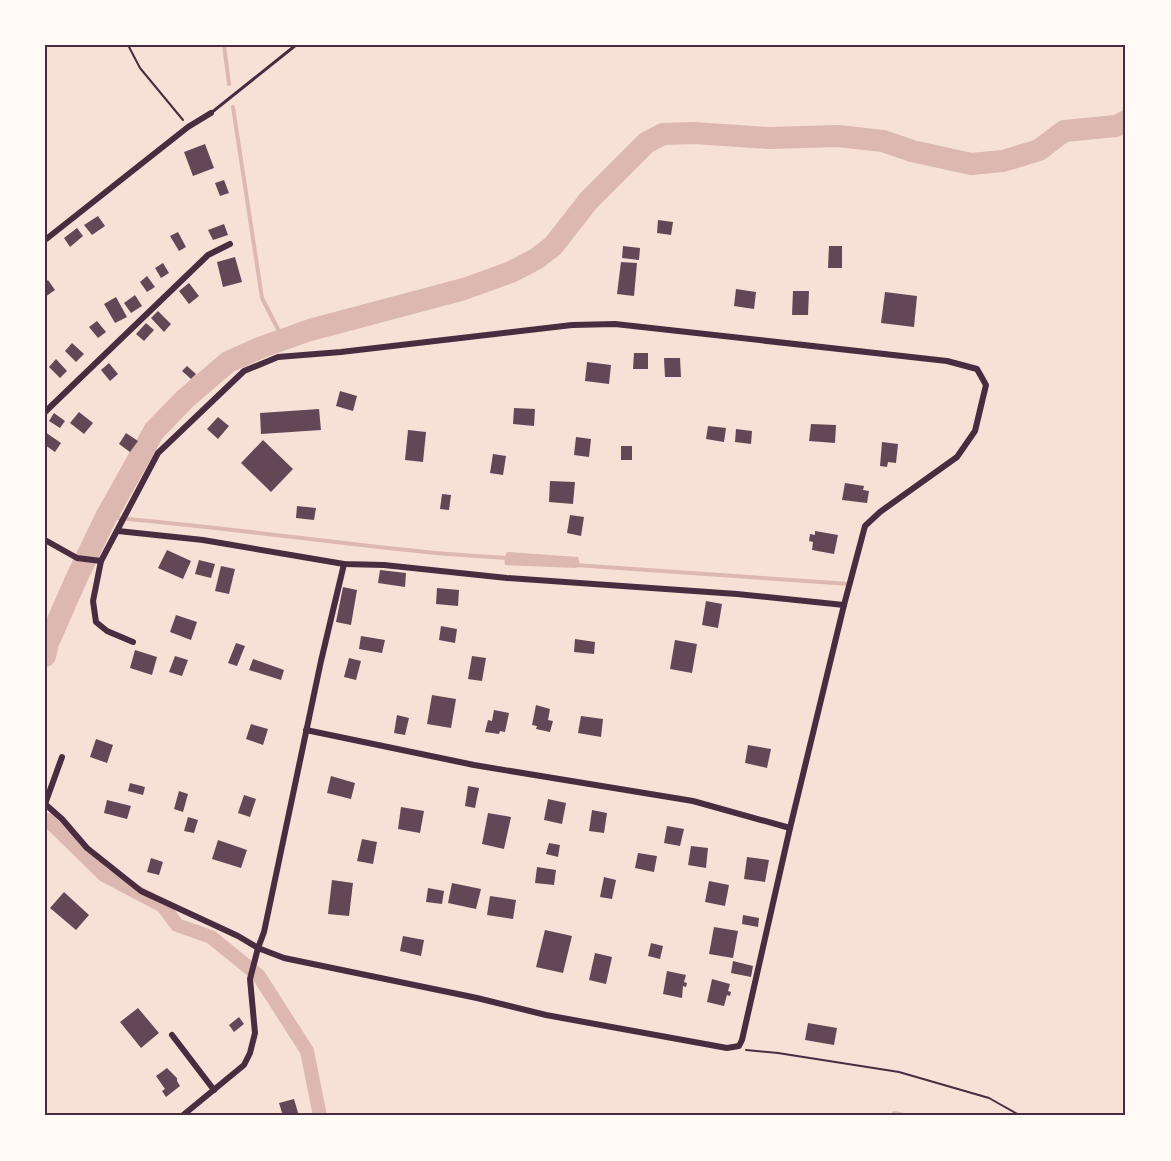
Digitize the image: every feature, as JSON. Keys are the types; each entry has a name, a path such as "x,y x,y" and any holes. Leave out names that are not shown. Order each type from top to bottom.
{"street":[{"path":"45,240 188,128 211,113"},
{"path":"45,412 208,255 230,244"},
{"path":"62,757 45,804 62,819 87,848 141,891 258,948 284,958 477,998 546,1015 727,1048 739,1046 844,605 865,526 880,512 957,458 975,431 986,385 977,369 947,361 615,324 572,325 341,352 278,357 244,371 158,453 101,561 93,601 96,622 107,631 133,642"},
{"path":"118,531 203,540 344,564 384,565 507,578 737,594 844,605"},
{"path":"45,540 77,558 101,561"},
{"path":"182,1116 244,1065 250,1053 255,1033 250,979 264,932 306,730 344,564"},
{"path":"306,730 474,765 693,801 790,828"},
{"path":"172,1035 214,1090"}],"lane":[{"path":"211,113 296,45"}],"path":[{"path":"128,45 140,68 188,128"},
{"path":"727,1048 778,1053 899,1072 990,1098 1021,1116"}],"shaded area":[{"path":"507,552 578,557 580,565 576,568 505,565 504,558"}],"building":[{"path":"205,144 214,168 193,176 184,152"},
{"path":"224,180 229,193 220,196 215,183"},
{"path":"98,216 105,226 92,235 84,225"},
{"path":"658,220 673,222 671,235 657,233"},
{"path":"224,224 228,235 213,240 208,230"},
{"path":"77,228 83,236 70,247 64,238"},
{"path":"178,232 186,247 179,251 170,236"},
{"path":"623,246 640,248 639,260 622,258"},
{"path":"829,246 842,246 842,268 828,268"},
{"path":"235,257 242,282 223,287 217,262"},
{"path":"621,262 637,263 634,296 617,294"},
{"path":"163,263 169,273 161,278 155,268"},
{"path":"147,276 155,287 147,292 140,282"},
{"path":"48,280 55,290 45,297 45,283"},
{"path":"189,283 199,296 189,304 179,291"},
{"path":"736,289 756,292 754,309 734,306"},
{"path":"793,291 809,291 808,315 792,315"},
{"path":"885,292 917,296 914,327 881,323"},
{"path":"135,295 142,306 131,313 124,303"},
{"path":"116,297 127,317 115,323 104,304"},
{"path":"158,311 171,324 164,332 151,318"},
{"path":"97,321 106,332 98,338 89,327"},
{"path":"146,323 154,330 144,341 136,334"},
{"path":"72,343 84,354 76,362 65,351"},
{"path":"634,353 648,353 648,369 633,369"},
{"path":"664,358 680,358 681,377 665,377"},
{"path":"56,359 67,371 60,378 49,367"},
{"path":"587,362 611,365 609,384 585,381"},
{"path":"109,363 118,374 110,381 101,370"},
{"path":"187,366 196,374 191,379 182,371"},
{"path":"340,391 357,396 353,411 336,406"},
{"path":"514,408 535,409 534,426 513,424"},
{"path":"319,409 321,430 261,434 260,413"},
{"path":"79,412 93,423 84,434 70,423"},
{"path":"54,413 65,421 60,428 49,421"},
{"path":"218,417 229,426 218,439 207,429"},
{"path":"811,424 836,425 835,443 809,441"},
{"path":"708,426 726,428 724,442 706,439"},
{"path":"736,429 752,431 751,444 735,442"},
{"path":"408,430 426,432 423,462 405,460"},
{"path":"45,432 61,443 55,452 45,445"},
{"path":"126,433 138,441 130,452 119,444"},
{"path":"576,437 591,439 589,457 574,455"},
{"path":"263,440 293,469 271,492 241,463"},
{"path":"882,442 898,444 896,463 888,462 887,467 880,466"},
{"path":"621,446 632,446 632,460 621,460"},
{"path":"493,454 506,456 503,475 490,473"},
{"path":"550,481 575,482 573,504 549,502"},
{"path":"845,483 864,486 863,490 869,491 867,503 842,500"},
{"path":"442,494 451,495 449,510 440,509"},
{"path":"297,506 316,508 314,520 296,518"},
{"path":"570,515 584,517 581,536 567,533"},
{"path":"815,531 838,535 834,554 812,550 813,542 809,541 810,534 815,535"},
{"path":"167,550 191,561 183,579 158,568"},
{"path":"199,560 215,564 211,578 195,574"},
{"path":"221,566 235,569 229,594 215,591"},
{"path":"380,570 406,573 405,587 378,583"},
{"path":"343,587 357,590 351,625 336,622"},
{"path":"437,588 459,590 458,606 436,604"},
{"path":"706,601 722,604 718,628 702,625"},
{"path":"176,615 197,622 191,640 170,632"},
{"path":"441,626 457,629 455,643 439,640"},
{"path":"361,636 385,640 382,653 359,649"},
{"path":"575,639 595,642 594,654 574,652"},
{"path":"675,640 697,644 692,673 670,669"},
{"path":"236,643 245,646 237,666 228,663"},
{"path":"135,650 157,657 152,675 130,668"},
{"path":"175,656 188,660 182,676 169,672"},
{"path":"472,656 486,658 482,681 468,679"},
{"path":"349,658 361,661 356,680 344,677"},
{"path":"253,659 284,670 281,680 249,670"},
{"path":"432,695 456,699 451,728 427,724"},
{"path":"536,705 550,709 548,720 553,721 550,732 536,729 537,726 532,725"},
{"path":"494,710 509,713 505,732 500,731 499,734 485,732 488,720 492,721"},
{"path":"397,715 409,718 405,735 394,733"},
{"path":"581,716 603,719 601,737 578,733"},
{"path":"251,724 268,729 263,745 246,739"},
{"path":"96,739 113,745 107,763 90,757"},
{"path":"748,745 771,749 767,768 745,763"},
{"path":"331,776 355,783 351,799 327,793"},
{"path":"130,783 145,787 143,795 128,791"},
{"path":"468,786 479,788 475,808 465,806"},
{"path":"179,791 188,794 183,812 174,809"},
{"path":"244,795 256,799 250,817 238,813"},
{"path":"548,799 566,803 562,824 544,820"},
{"path":"107,800 131,806 127,819 104,813"},
{"path":"401,807 424,811 420,833 398,829"},
{"path":"592,810 607,813 604,833 589,831"},
{"path":"488,813 511,817 504,849 482,844"},
{"path":"188,817 198,820 194,833 184,831"},
{"path":"667,826 684,829 680,846 664,843"},
{"path":"362,839 377,842 373,864 357,861"},
{"path":"218,840 247,850 241,868 212,859"},
{"path":"549,843 560,845 558,857 546,854"},
{"path":"691,846 708,848 706,868 688,865"},
{"path":"638,853 657,856 654,872 635,868"},
{"path":"747,857 769,860 765,882 744,879"},
{"path":"151,858 163,862 159,875 147,872"},
{"path":"537,867 556,870 554,885 535,883"},
{"path":"604,877 616,880 612,899 600,897"},
{"path":"332,880 353,883 349,916 328,914"},
{"path":"709,881 729,885 725,906 705,902"},
{"path":"452,883 481,889 476,909 448,903"},
{"path":"428,888 444,891 442,904 426,902"},
{"path":"64,892 89,915 76,930 50,908"},
{"path":"490,896 516,900 513,919 487,915"},
{"path":"743,915 759,918 758,927 742,924"},
{"path":"714,927 738,931 733,958 709,954"},
{"path":"545,930 572,936 563,973 536,967"},
{"path":"403,936 424,940 421,956 400,951"},
{"path":"651,943 663,946 660,959 648,956"},
{"path":"595,953 612,957 606,984 589,980"},
{"path":"733,961 753,966 751,977 731,973"},
{"path":"667,971 686,975 684,982 687,983 686,987 683,986 682,998 663,994"},
{"path":"712,979 730,984 728,991 731,992 730,996 727,995 724,1006 707,1002"},
{"path":"138,1008 159,1033 141,1048 120,1022"},
{"path":"239,1017 244,1024 234,1032 229,1025"},
{"path":"808,1023 837,1028 834,1045 805,1040"},
{"path":"167,1068 177,1078 180,1086 166,1097 162,1091 165,1089 156,1076"},
{"path":"294,1099 299,1116 283,1116 279,1103"}],"waterway":[{"path":"224,45 229,84"},
{"path":"233,107 262,298 283,339"},
{"path":"45,656 48,643 106,517 154,431 185,399 228,362 310,330 464,289 511,272 536,259 553,246 589,200 646,143 663,134 694,133 768,138 838,136 883,141 912,151 971,164 1003,161 1039,150 1064,131 1116,126 1126,121"},
{"path":"106,517 436,553 508,558"},
{"path":"575,565 849,584"},
{"path":"48,820 104,875 163,906 177,925 211,937 259,976 307,1051 320,1116"},
{"path":"894,1113 909,1116"}]}
